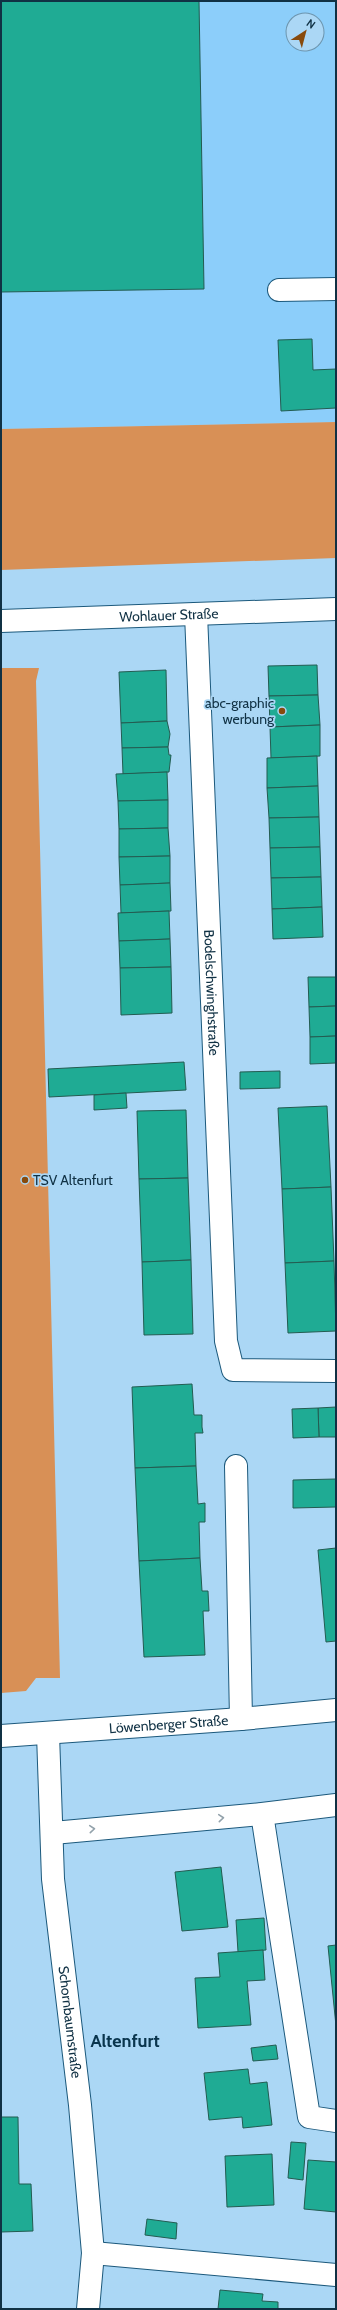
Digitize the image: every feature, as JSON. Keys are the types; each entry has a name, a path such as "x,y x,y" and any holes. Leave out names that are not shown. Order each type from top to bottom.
{"street":[{"path":"279,290 336,289"},
{"name":"Wohlauer Straße","path":"1,621 336,609"},
{"name":"Bodelschwinghstraße","path":"196,614 226,1341 233,1370 336,1370"},
{"path":"236,1466 241,1719"},
{"name":"Löwenberger Straße","path":"1,1736 48,1734 336,1710"},
{"name":"Schornbaumstraße","path":"48,1734 53,1833 53,1879 80,2105 93,2253 88,2309"},
{"path":"53,1833 262,1814 336,1805"},
{"path":"262,1814 308,2116 336,2121"},
{"path":"93,2253 336,2275"}],"shaded area":[{"path":"1,1 336,1 336,422 1,429"},
{"path":"336,422 336,558 1,570 1,429"},
{"name":"TSV Altenfurt","path":"1,668 39,668 36,681 60,1678 36,1678 26,1691 1,1693"}],"building":[{"path":"1,1 199,1 204,289 1,292"},
{"path":"312,339 313,370 336,369 336,408 281,411 278,340"},
{"path":"317,665 318,695 269,696 268,666"},
{"path":"166,670 167,721 121,723 119,672"},
{"path":"318,695 320,725 270,727 269,696"},
{"path":"167,721 170,734 168,747 122,748 121,723"},
{"path":"320,725 320,756 271,758 270,727"},
{"path":"168,747 169,755 171,755 169,772 123,774 122,748"},
{"path":"317,756 318,786 267,788 267,758"},
{"path":"167,772 168,800 118,801 116,774"},
{"path":"318,786 319,817 269,818 267,788"},
{"path":"168,800 168,828 119,829 118,801"},
{"path":"319,817 320,847 270,848 269,818"},
{"path":"168,828 170,856 119,857 119,829"},
{"path":"320,847 321,877 271,878 270,848"},
{"path":"170,856 170,883 120,885 119,857"},
{"path":"321,877 322,907 272,909 271,878"},
{"path":"170,883 171,911 121,913 120,885"},
{"path":"322,907 323,937 273,939 272,909"},
{"path":"169,911 170,939 119,941 118,913"},
{"path":"170,939 171,967 120,968 119,941"},
{"path":"171,967 172,1013 121,1015 120,968"},
{"path":"308,977 336,977 336,1006 309,1007"},
{"path":"336,1006 336,1036 310,1037 309,1007"},
{"path":"336,1036 336,1063 310,1064 310,1037"},
{"path":"184,1062 186,1090 49,1097 48,1069"},
{"path":"280,1071 280,1088 240,1089 240,1072"},
{"path":"126,1093 127,1108 94,1110 94,1095"},
{"path":"327,1106 331,1187 282,1189 278,1108"},
{"path":"186,1110 188,1178 139,1179 137,1111"},
{"path":"188,1178 191,1260 142,1262 139,1179"},
{"path":"331,1187 334,1261 285,1263 282,1189"},
{"path":"191,1260 193,1334 144,1335 142,1262"},
{"path":"334,1261 336,1331 288,1333 285,1263"},
{"path":"192,1384 194,1415 202,1415 203,1433 195,1433 196,1466 135,1468 132,1387"},
{"path":"336,1407 336,1437 319,1437 318,1408"},
{"path":"318,1408 319,1437 293,1438 292,1409"},
{"path":"196,1466 198,1504 205,1503 205,1522 199,1522 200,1558 139,1561 135,1468"},
{"path":"336,1479 336,1507 293,1508 293,1480"},
{"path":"336,1548 336,1641 326,1642 318,1550"},
{"path":"200,1558 202,1591 208,1591 209,1611 203,1611 205,1655 144,1657 139,1561"},
{"path":"221,1867 228,1927 182,1931 175,1872"},
{"path":"264,1918 266,1950 238,1952 236,1920"},
{"path":"336,1945 336,2026 328,1946"},
{"path":"263,1950 265,1980 247,1981 251,2025 198,2028 195,1978 220,1977 218,1953"},
{"path":"276,2045 278,2059 253,2061 251,2048"},
{"path":"248,2069 250,2084 267,2082 272,2125 243,2128 242,2117 209,2120 204,2073"},
{"path":"1,2117 18,2117 19,2184 31,2184 33,2231 1,2232"},
{"path":"291,2142 306,2143 303,2180 288,2178"},
{"path":"272,2154 274,2205 227,2207 225,2156"},
{"path":"308,2160 336,2162 336,2212 304,2209"},
{"path":"147,2219 177,2223 176,2239 145,2235"},
{"path":"220,2290 263,2294 262,2301 278,2302 278,2309 218,2309"}],"place":[{"name":"abc-graphic werbung","path":"282,711"},
{"name":"TSV Altenfurt","path":"25,1180"}],"district":[{"name":"Altenfurt","path":"125,2041"}]}
